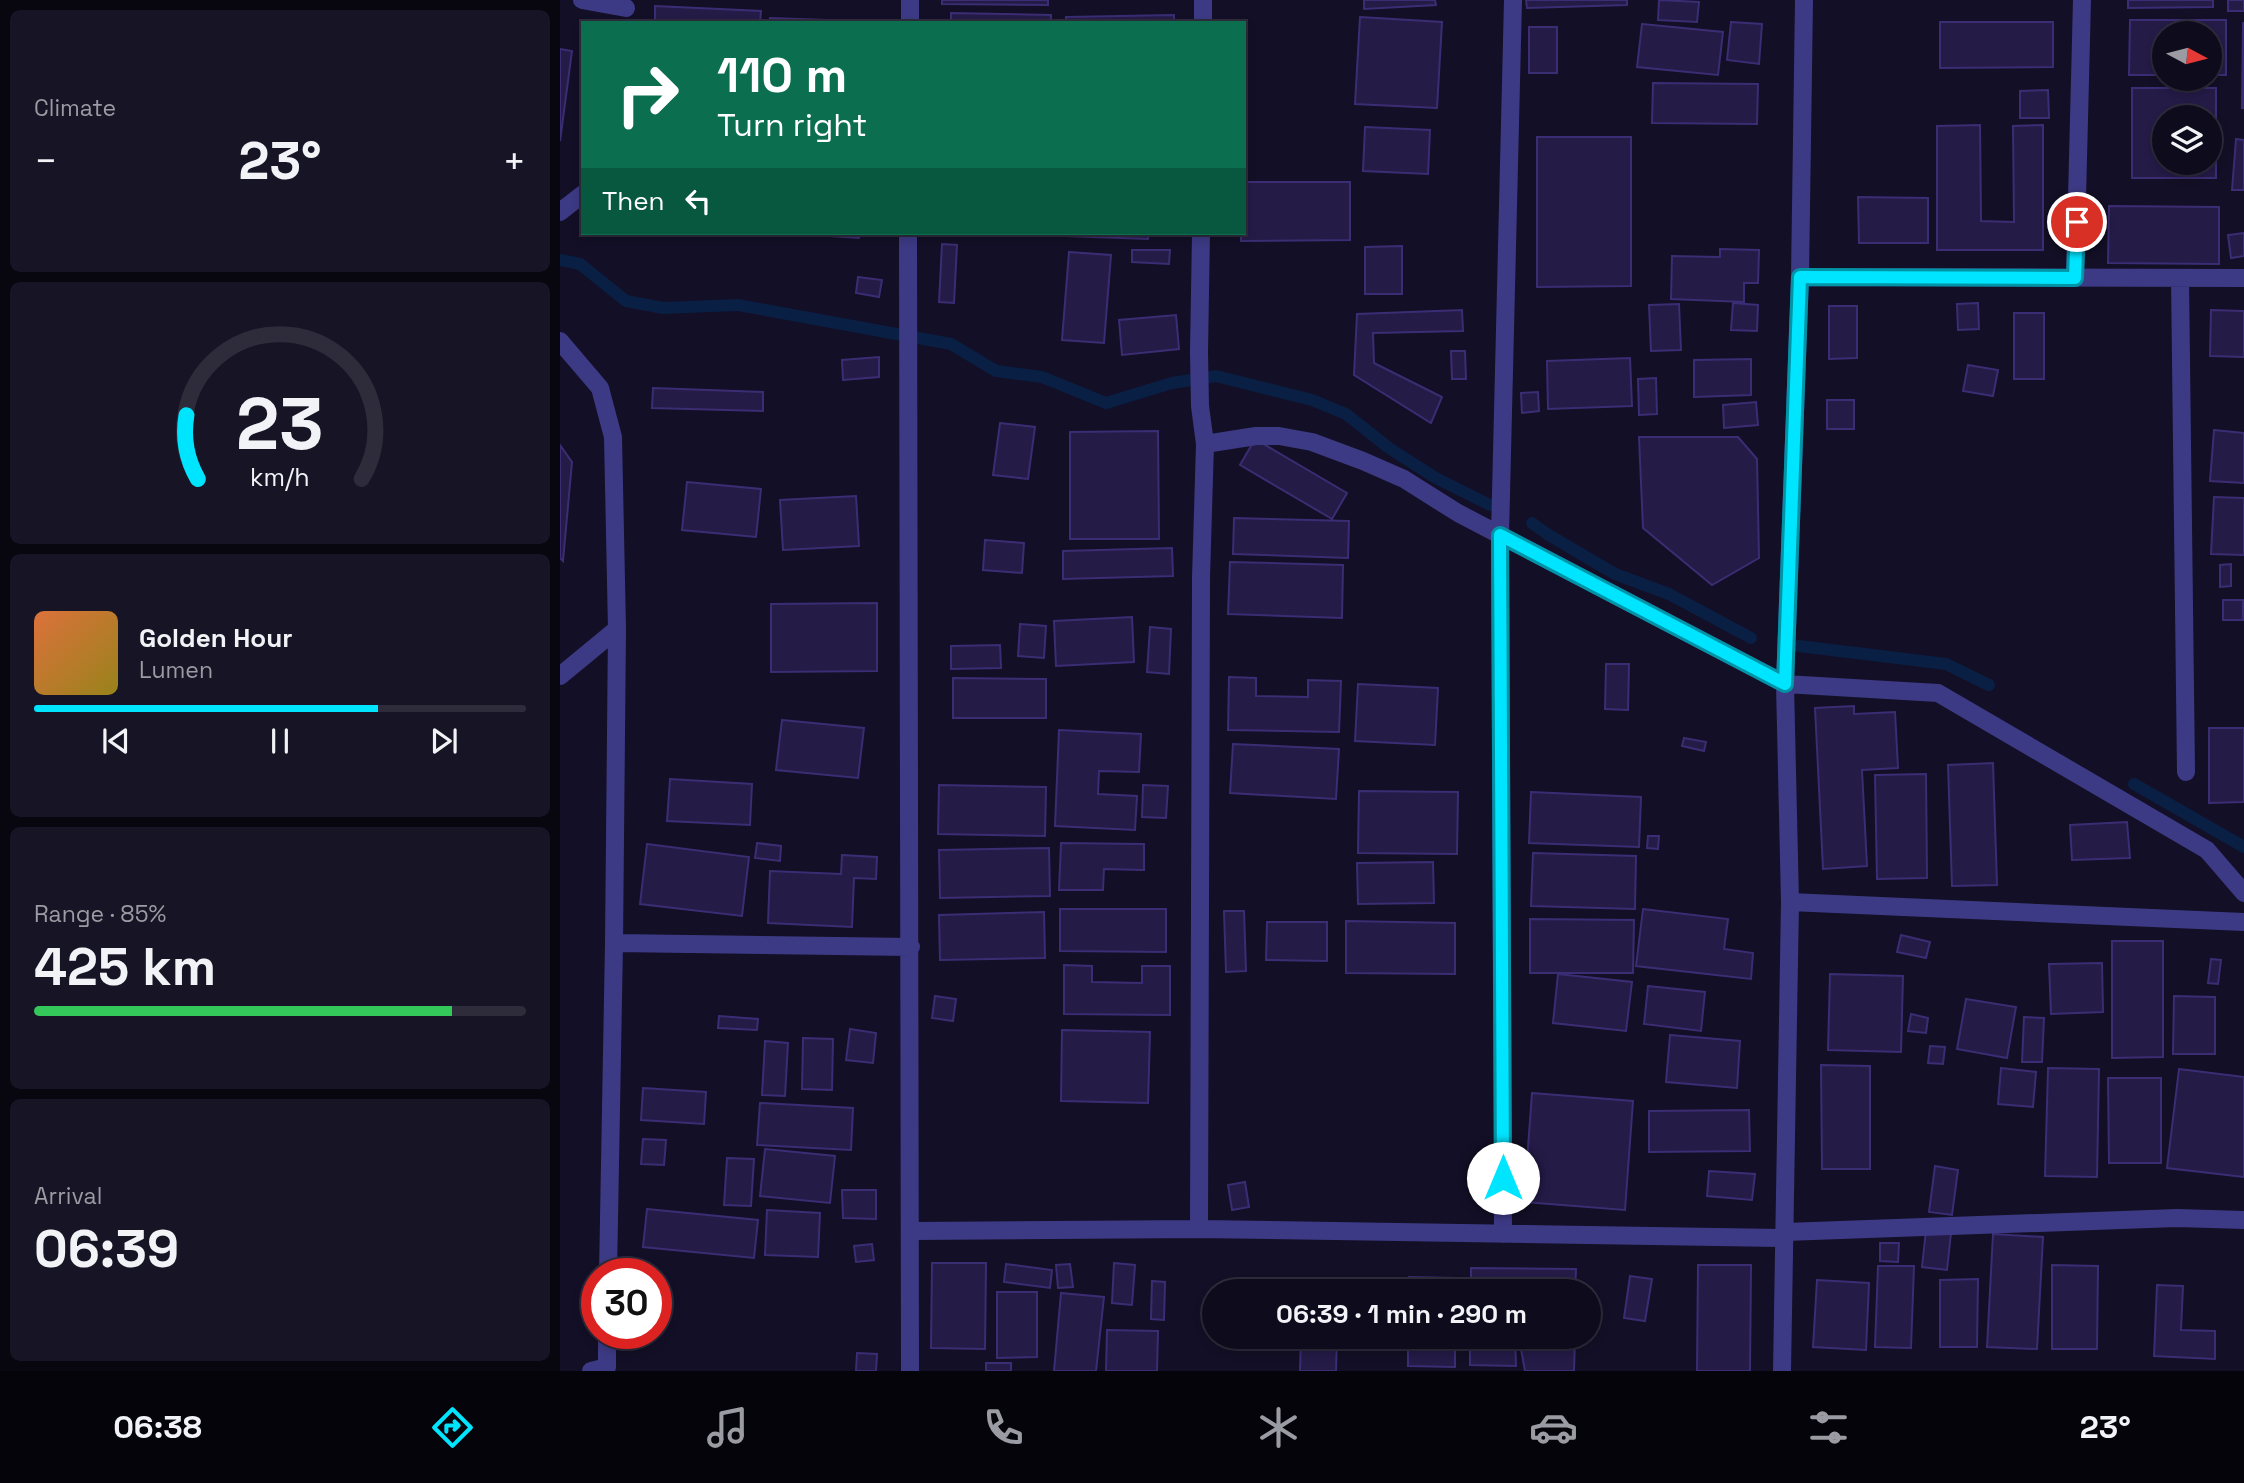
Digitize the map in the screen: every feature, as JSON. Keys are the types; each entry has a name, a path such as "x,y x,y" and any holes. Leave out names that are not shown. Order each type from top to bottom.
{"street":[{"path":"582,0 626,10"},
{"path":"910,0 910,21"},
{"path":"1203,0 1203,21"},
{"path":"1503,1234 1500,535 1513,0"},
{"path":"1782,1371 1790,902 1785,684 1800,277 1804,0"},
{"path":"2075,278 2082,0"},
{"path":"560,212 581,196"},
{"path":"908,235 910,1371"},
{"path":"1199,1229 1200,579 1205,444 1200,406 1200,235"},
{"path":"1800,277 2244,278"},
{"path":"2180,278 2186,772"},
{"path":"560,341 600,388 613,437 617,629 608,1258"},
{"path":"1205,444 1256,436 1312,442 1404,479 1458,513 1785,684 1938,693 2207,850 2244,893"},
{"path":"560,676 617,629"},
{"path":"1790,902 2244,922"},
{"path":"614,943 911,947"},
{"path":"911,1231 1199,1229 1785,1235 2110,1220 2244,1220"},
{"path":"591,1371 607,1367 607,1349"}],"building":[{"path":"942,0 1048,0 1048,5 942,4"},
{"path":"1364,0 1435,0 1436,5 1364,9"},
{"path":"1526,0 1627,0 1627,5 1527,8"},
{"path":"1659,0 1699,2 1697,22 1658,20"},
{"path":"2128,0 2213,0 2213,7 2128,8"},
{"path":"2228,0 2244,0 2244,11 2228,11"},
{"path":"655,6 761,11 760,21 655,21"},
{"path":"951,13 1051,15 1051,21 951,21"},
{"path":"1174,15 1174,21 1066,21 1066,17"},
{"path":"1360,17 1442,22 1437,108 1355,104"},
{"path":"770,18 858,21 770,21"},
{"path":"2130,20 2226,20 2226,75 2222,75 2222,21 2152,21 2152,75 2129,75"},
{"path":"1731,22 1762,24 1759,64 1727,60"},
{"path":"1940,22 2053,22 2053,67 1940,68"},
{"path":"2243,23 2244,108 2242,108"},
{"path":"1642,24 1723,32 1718,75 1637,67"},
{"path":"1529,27 1557,27 1557,73 1529,73"},
{"path":"560,49 572,51 560,141"},
{"path":"1653,83 1758,84 1757,124 1652,123"},
{"path":"2132,88 2152,88 2152,91 2216,91 2216,105 2152,105 2152,175 2216,175 2216,178 2132,178"},
{"path":"2048,90 2049,118 2020,118 2020,91"},
{"path":"1980,125 1981,221 2014,222 2013,126 2043,125 2043,250 1937,250 1937,126"},
{"path":"1365,127 1430,130 1428,174 1363,171"},
{"path":"1537,137 1631,137 1631,286 1537,287"},
{"path":"2236,139 2244,140 2244,190 2232,190"},
{"path":"1246,182 1350,182 1350,240 1241,241 1241,235 1246,235"},
{"path":"1858,197 1928,198 1928,243 1859,243"},
{"path":"2109,206 2219,207 2219,264 2108,263"},
{"path":"2244,233 2244,256 2231,258 2228,235"},
{"path":"814,235 860,235 859,238"},
{"path":"1065,235 1149,235 1148,239"},
{"path":"942,244 957,245 954,303 939,302"},
{"path":"1402,246 1402,294 1365,294 1365,247"},
{"path":"1720,249 1759,250 1758,283 1744,283 1744,302 1671,299 1672,256 1720,257"},
{"path":"1132,250 1170,250 1169,264 1132,262"},
{"path":"1069,252 1111,255 1104,343 1062,340"},
{"path":"858,277 882,280 879,297 856,293"},
{"path":"1733,303 1758,305 1757,331 1731,330"},
{"path":"1978,303 1979,329 1958,330 1957,304"},
{"path":"1679,304 1681,350 1651,351 1649,305"},
{"path":"1829,306 1857,306 1857,358 1829,359"},
{"path":"1462,310 1463,331 1373,333 1374,363 1442,397 1431,423 1354,375 1357,314"},
{"path":"2211,310 2244,311 2244,357 2210,356"},
{"path":"2014,313 2044,313 2044,379 2014,379"},
{"path":"1176,315 1179,349 1122,355 1119,320"},
{"path":"1451,351 1465,351 1466,379 1452,379"},
{"path":"879,357 879,377 843,380 842,360"},
{"path":"1630,358 1632,406 1548,409 1547,361"},
{"path":"1751,359 1751,395 1694,397 1694,360"},
{"path":"1968,365 1998,370 1993,396 1963,391"},
{"path":"1656,378 1657,414 1639,415 1638,379"},
{"path":"653,388 763,392 763,411 652,408"},
{"path":"1538,392 1539,411 1522,413 1521,393"},
{"path":"1827,400 1854,400 1854,429 1827,429"},
{"path":"1756,402 1758,425 1724,428 1723,405"},
{"path":"1000,423 1035,427 1028,479 993,475"},
{"path":"2214,430 2244,433 2244,483 2210,481"},
{"path":"1158,431 1159,539 1070,539 1070,432"},
{"path":"1639,437 1738,437 1757,459 1759,558 1712,585 1643,528"},
{"path":"1255,439 1347,493 1332,519 1240,465"},
{"path":"560,445 572,462 563,561 560,558"},
{"path":"687,482 761,489 756,537 682,530"},
{"path":"856,496 859,546 783,550 780,500"},
{"path":"2214,497 2244,498 2244,555 2211,554"},
{"path":"1234,518 1349,521 1348,558 1233,554"},
{"path":"985,540 1024,543 1022,573 983,570"},
{"path":"1172,548 1173,576 1063,579 1063,551"},
{"path":"1230,562 1343,565 1342,618 1228,614"},
{"path":"2231,564 2231,586 2220,587 2220,565"},
{"path":"2223,600 2243,600 2243,620 2223,620"},
{"path":"877,603 877,671 771,672 771,604"},
{"path":"1132,617 1134,662 1056,666 1054,621"},
{"path":"1020,624 1046,626 1044,658 1018,656"},
{"path":"1150,627 1171,629 1169,674 1147,672"},
{"path":"1000,645 1001,668 951,669 951,646"},
{"path":"1606,664 1629,664 1628,710 1605,709"},
{"path":"1229,677 1256,678 1256,696 1308,697 1308,680 1341,681 1339,732 1228,730"},
{"path":"953,678 1046,679 1046,718 953,718"},
{"path":"1358,684 1438,688 1435,745 1355,741"},
{"path":"1854,706 1854,714 1895,712 1898,768 1862,770 1867,866 1823,869 1815,708"},
{"path":"782,720 864,728 858,778 776,770"},
{"path":"2209,728 2244,728 2244,802 2209,803"},
{"path":"1059,730 1141,734 1139,772 1099,771 1098,794 1137,796 1135,830 1055,826"},
{"path":"1684,738 1706,742 1704,751 1682,746"},
{"path":"1233,744 1339,749 1336,799 1230,793"},
{"path":"1993,763 1997,885 1952,886 1948,765"},
{"path":"1926,774 1927,878 1877,879 1875,775"},
{"path":"670,779 752,784 750,825 667,821"},
{"path":"939,785 1046,787 1045,836 938,834"},
{"path":"1143,785 1168,786 1166,818 1142,817"},
{"path":"1359,791 1458,792 1457,854 1358,853"},
{"path":"1531,792 1641,797 1639,847 1529,843"},
{"path":"2127,822 2130,858 2072,860 2070,825"},
{"path":"1648,836 1659,836 1658,849 1647,848"},
{"path":"757,843 781,846 780,861 755,858"},
{"path":"1061,843 1144,844 1144,870 1104,869 1103,890 1059,890"},
{"path":"647,844 749,857 742,916 640,904"},
{"path":"1049,848 1050,896 940,898 939,850"},
{"path":"1533,853 1636,856 1635,909 1531,906"},
{"path":"842,855 877,857 876,879 854,878 852,927 768,923 770,871 841,874"},
{"path":"1433,862 1434,903 1358,904 1357,863"},
{"path":"1060,909 1166,909 1166,952 1060,951"},
{"path":"1643,909 1728,919 1724,949 1753,953 1751,979 1636,966"},
{"path":"1224,911 1244,911 1246,971 1226,972"},
{"path":"1044,912 1045,958 940,960 939,915"},
{"path":"1530,919 1634,920 1633,973 1530,973"},
{"path":"1346,921 1455,923 1455,974 1346,973"},
{"path":"1267,922 1327,922 1327,961 1266,960"},
{"path":"1901,935 1930,942 1926,958 1897,952"},
{"path":"2112,941 2163,941 2163,1057 2112,1058"},
{"path":"2211,959 2221,960 2218,984 2208,983"},
{"path":"2102,963 2103,1012 2051,1014 2049,964"},
{"path":"1064,965 1092,966 1092,982 1142,983 1142,966 1170,966 1170,1015 1064,1014"},
{"path":"1558,974 1632,982 1626,1031 1553,1023"},
{"path":"1830,974 1903,976 1901,1052 1828,1050"},
{"path":"1648,986 1705,992 1701,1031 1644,1024"},
{"path":"935,996 956,999 953,1021 932,1018"},
{"path":"2174,996 2215,997 2215,1054 2173,1054"},
{"path":"1966,999 2016,1007 2007,1058 1957,1049"},
{"path":"1911,1014 1928,1018 1926,1033 1908,1031"},
{"path":"719,1016 758,1019 757,1030 718,1028"},
{"path":"2024,1017 2044,1018 2042,1062 2022,1062"},
{"path":"850,1029 876,1033 873,1063 846,1060"},
{"path":"1062,1030 1150,1032 1148,1103 1061,1101"},
{"path":"1670,1035 1740,1041 1737,1088 1666,1082"},
{"path":"803,1038 833,1039 832,1090 802,1089"},
{"path":"765,1041 788,1043 785,1096 762,1095"},
{"path":"1930,1046 1945,1047 1943,1064 1928,1063"},
{"path":"1821,1065 1870,1066 1870,1169 1822,1169"},
{"path":"2001,1068 2036,1072 2033,1107 1998,1104"},
{"path":"2048,1068 2099,1069 2097,1177 2045,1176"},
{"path":"2179,1069 2244,1077 2244,1177 2167,1168"},
{"path":"2108,1078 2161,1078 2161,1163 2109,1163"},
{"path":"643,1088 706,1092 704,1124 641,1120"},
{"path":"1532,1093 1633,1101 1625,1210 1524,1202"},
{"path":"760,1103 853,1108 851,1150 757,1145"},
{"path":"1749,1110 1750,1151 1649,1152 1649,1111"},
{"path":"643,1139 666,1140 664,1165 641,1164"},
{"path":"765,1149 835,1156 830,1203 760,1196"},
{"path":"727,1158 754,1159 751,1206 724,1205"},
{"path":"1935,1166 1958,1170 1952,1215 1929,1212"},
{"path":"1709,1171 1755,1174 1752,1200 1707,1196"},
{"path":"1245,1182 1249,1207 1232,1210 1228,1185"},
{"path":"842,1190 876,1190 876,1219 843,1218"},
{"path":"647,1209 758,1220 754,1258 643,1247"},
{"path":"767,1210 820,1213 818,1257 765,1255"},
{"path":"1926,1230 1951,1233 1947,1270 1922,1267"},
{"path":"1993,1234 2043,1237 2037,1349 1987,1347"},
{"path":"1880,1243 1899,1243 1898,1262 1880,1261"},
{"path":"872,1244 874,1260 856,1262 854,1246"},
{"path":"932,1263 986,1263 985,1349 931,1348"},
{"path":"1114,1263 1135,1265 1132,1305 1112,1303"},
{"path":"1006,1264 1052,1270 1050,1288 1004,1282"},
{"path":"1070,1264 1073,1287 1058,1288 1056,1265"},
{"path":"1698,1265 1751,1265 1750,1371 1697,1371"},
{"path":"2052,1265 2098,1266 2097,1349 2052,1349"},
{"path":"1878,1266 1914,1266 1911,1348 1875,1347"},
{"path":"1471,1268 1576,1269 1576,1279 1471,1279"},
{"path":"1630,1276 1652,1279 1645,1321 1624,1318"},
{"path":"1409,1277 1456,1278 1456,1279"},
{"path":"1978,1279 1977,1347 1940,1347 1940,1280"},
{"path":"1817,1280 1869,1283 1866,1350 1813,1347"},
{"path":"1152,1281 1165,1282 1164,1320 1151,1319"},
{"path":"2157,1285 2183,1286 2181,1330 2215,1331 2215,1359 2154,1356"},
{"path":"997,1292 1037,1292 1037,1357 997,1358"},
{"path":"1061,1293 1104,1297 1096,1371 1054,1371"},
{"path":"1107,1330 1158,1331 1157,1371 1106,1371"},
{"path":"1301,1349 1337,1349 1336,1371 1300,1371"},
{"path":"1408,1349 1455,1349 1455,1367 1408,1366"},
{"path":"1470,1349 1515,1349 1516,1366 1470,1365"},
{"path":"1521,1349 1575,1349 1574,1371 1525,1371"},
{"path":"857,1353 877,1354 876,1371 856,1371"},
{"path":"986,1363 1011,1363 1011,1371 986,1371"}],"waterway":[{"path":"560,260 580,264 626,301 663,308 738,305 951,344 996,371 1042,377 1106,403 1172,383 1216,376 1312,400 1346,414 1389,448 1434,477 1490,505"},
{"path":"1532,523 1615,574 1669,594 1751,638"},
{"path":"1799,646 1946,664 1989,685"},
{"path":"2134,784 2244,847"}],"route":[{"path":"1503,1178 1500,535 1785,684 1800,277 2075,278 2077,222"}]}
